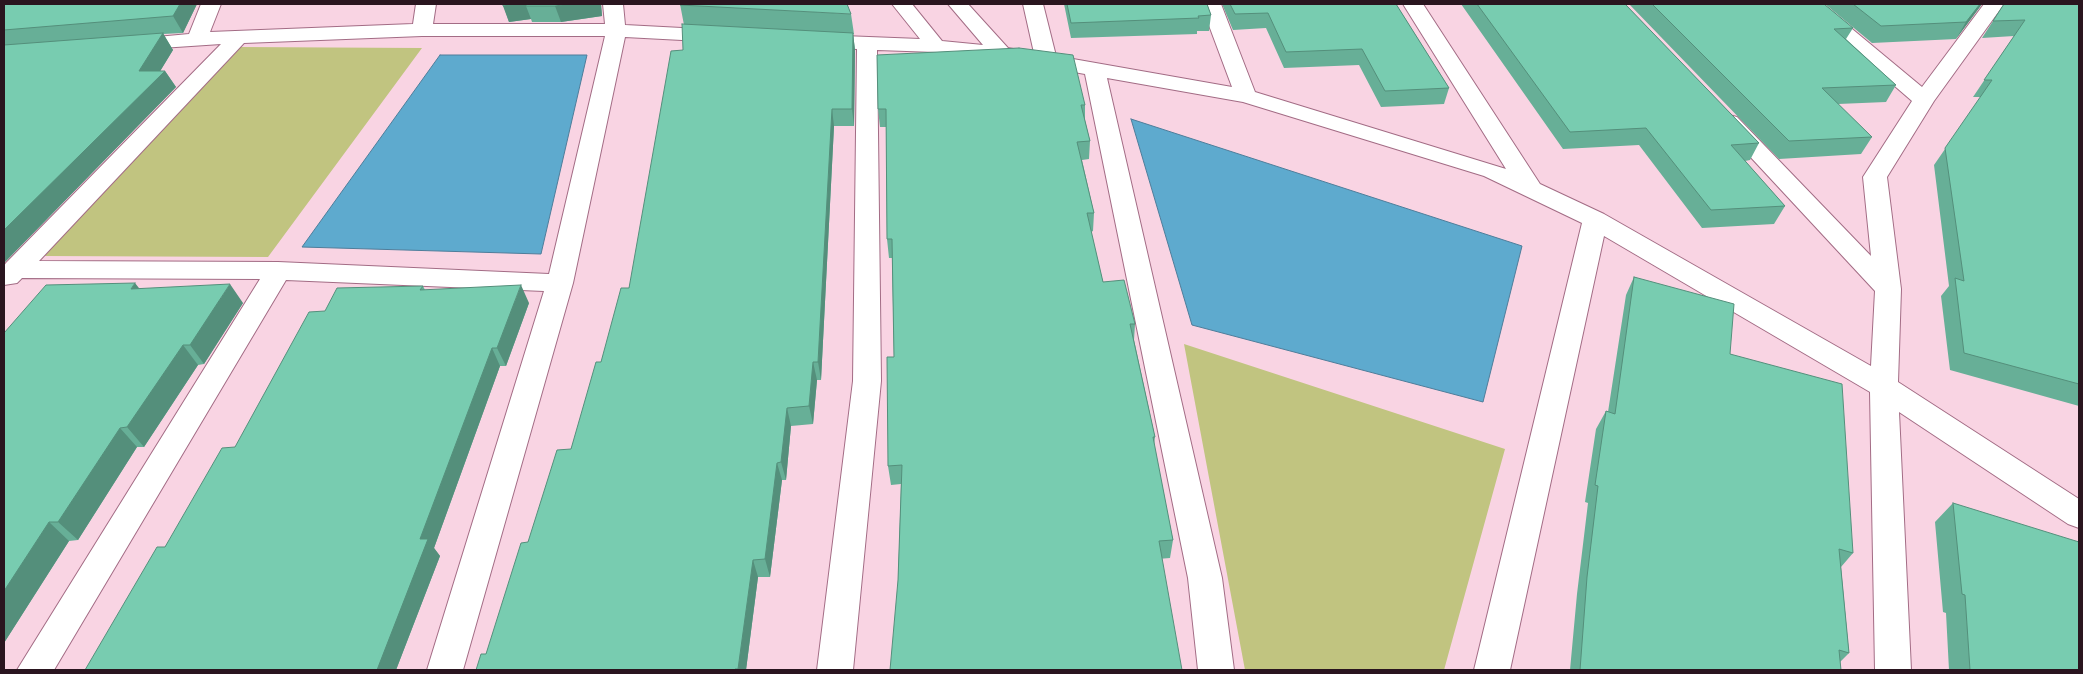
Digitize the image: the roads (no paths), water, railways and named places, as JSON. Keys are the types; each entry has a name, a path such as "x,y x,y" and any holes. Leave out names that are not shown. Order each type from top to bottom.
{"street":[{"path":"197,39 211,4"},
{"path":"422,30 426,4"},
{"path":"902,4 936,46"},
{"path":"958,4 1001,53"},
{"path":"1034,4 1046,60"},
{"path":"1211,4 1246,96"},
{"path":"1413,4 1530,188"},
{"path":"1810,4 1924,100"},
{"path":"1894,670 1884,387 1888,289 1875,177 1924,100 1994,4"},
{"path":"109,46 197,39 422,30 615,17 742,37"},
{"path":"445,670 560,283 615,17"},
{"path":"9,276 238,38"},
{"path":"799,40 936,46 1001,53 1246,96 1492,171 1595,220 1884,387 2079,515"},
{"path":"835,670 867,381 866,43"},
{"path":"1096,70 1205,578 1216,670"},
{"path":"1711,104 1888,289"},
{"path":"1492,670 1595,220"},
{"path":"9,276 278,271 560,283"},
{"path":"35,670 278,271"}],"water":[{"path":"440,55 587,55 541,254 302,247"},
{"path":"1131,119 1522,246 1483,402 1192,325"}]}
